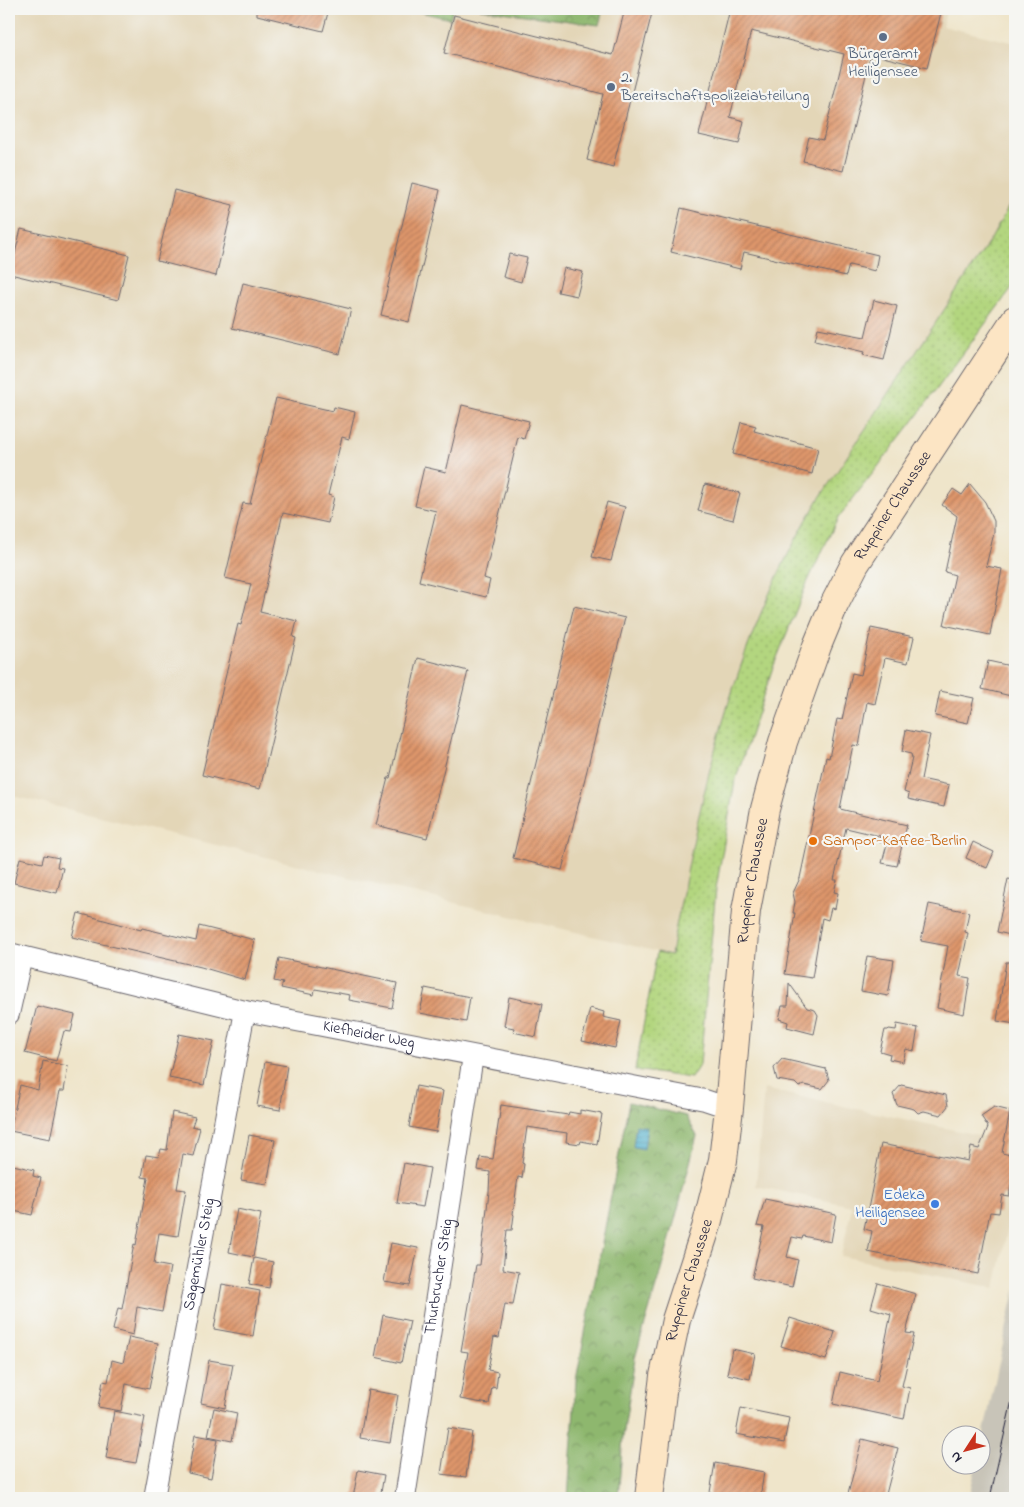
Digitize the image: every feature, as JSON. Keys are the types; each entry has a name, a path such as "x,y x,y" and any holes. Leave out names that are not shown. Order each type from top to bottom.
{"main road":[{"name":"Ruppiner Chaussee","path":"649,1498 668,1356 676,1320 706,1228 723,1160 746,911 752,867 774,773 808,672 834,604 855,564 1015,320"}],"street":[{"name":"Kiefheider Weg","path":"15,955 245,1011 705,1100 729,1108"},
{"path":"9,1014 15,955"},
{"name":"Sagemühler Steig","path":"154,1498 245,1011"},
{"name":"Thurbrucher Steig","path":"405,1498 473,1056"}],"shaded area":[{"path":"9,9 947,9 942,26 1015,43 1015,195 991,239 801,528 768,596 739,671 711,765 671,955 9,795"},
{"path":"764,1089 1015,1143 1015,1194 995,1288 841,1256 852,1206 756,1186"},
{"path":"1015,1289 1015,1498 969,1498 974,1474 992,1474 992,1424 986,1424"}],"green space":[{"path":"408,9 453,9 450,19"},
{"path":"480,9 603,9 599,25"},
{"path":"1015,195 1015,280 1011,289 911,424 838,518 807,583 772,670 735,781 716,888 700,1064 691,1078 635,1070 657,952 671,955 697,824 721,727 753,633 772,587 794,542 819,499 991,239"},
{"path":"629,1102 686,1116 697,1136 667,1250 635,1358 623,1437 618,1498 568,1498 576,1380"}],"water":[{"path":"636,1125 647,1127 644,1149 633,1147"}],"building":[{"path":"257,9 329,9 323,31 257,15"},
{"path":"625,9 653,9 613,167 587,160 603,94 444,53 454,15 613,55"},
{"path":"730,9 942,9 927,68 871,54 843,171 803,161 809,137 823,140 844,54 751,31 730,117 744,121 739,144 699,135"},
{"path":"412,183 440,190 409,322 381,315"},
{"path":"174,190 233,205 216,276 157,261"},
{"path":"681,208 878,255 875,271 849,265 846,276 744,252 740,269 671,252"},
{"path":"21,229 129,255 118,300 10,274"},
{"path":"509,254 527,258 521,282 503,277"},
{"path":"564,268 583,272 577,296 558,292"},
{"path":"243,283 351,309 340,354 232,328"},
{"path":"874,300 897,306 884,360 863,355 864,352 815,340 818,328 865,337"},
{"path":"276,398 333,411 334,407 355,412 349,439 342,437 328,495 334,497 328,523 283,513 260,612 297,621 293,637 296,638 260,789 202,775 238,624 241,625 251,584 225,578 243,503 250,504"},
{"path":"462,405 529,421 524,439 518,437 484,578 490,580 486,597 419,581 436,511 415,506 424,467 446,472"},
{"path":"741,422 756,426 754,431 818,448 812,474 733,454"},
{"path":"705,484 740,493 733,520 698,511"},
{"path":"970,484 985,502 994,521 994,533 986,566 1002,569 990,635 944,625 955,575 945,572 957,516 942,505 953,489 962,495"},
{"path":"607,502 625,507 611,561 592,557"},
{"path":"574,606 625,618 562,870 513,858"},
{"path":"871,628 914,637 908,663 885,658 875,704 867,702 859,746 853,745 840,809 907,825 897,866 882,863 887,844 879,842 880,836 846,828 834,880 837,880 834,892 838,893 835,909 831,908 828,920 822,918 812,978 785,974 795,913 793,913 795,902 793,893 800,878 826,757 829,758 837,719 842,720 852,673 861,675"},
{"path":"418,658 468,671 427,838 376,825 388,778 390,778"},
{"path":"988,661 1015,667 1015,697 982,689"},
{"path":"940,691 974,698 968,723 935,716"},
{"path":"906,730 930,735 921,779 949,785 944,807 908,799 909,794 904,792 912,758 911,754 902,752"},
{"path":"973,842 994,852 987,868 966,858"},
{"path":"44,855 59,858 57,867 63,868 57,893 14,883 20,858 42,863"},
{"path":"1008,879 1015,880 1015,936 997,932"},
{"path":"929,904 969,912 965,932 968,933 959,976 970,978 964,1014 937,1008 948,946 921,941"},
{"path":"78,913 141,930 142,928 196,941 199,926 255,940 245,980 201,967 72,937"},
{"path":"867,956 894,960 888,996 861,991"},
{"path":"279,958 397,983 392,1008 349,1000 350,995 315,989 314,995 281,988 283,983 274,981"},
{"path":"1006,962 1015,962 1015,1024 997,1021"},
{"path":"789,983 807,1008 815,1010 818,1015 814,1034 787,1027 788,1022 779,1019 782,1006 788,1006"},
{"path":"425,988 470,997 466,1022 420,1013"},
{"path":"509,997 542,1004 536,1037 513,1032 514,1028 504,1026"},
{"path":"37,1006 75,1015 71,1032 64,1031 56,1061 25,1053"},
{"path":"590,1008 604,1012 603,1017 621,1021 615,1048 582,1041"},
{"path":"897,1024 918,1028 914,1051 906,1049 903,1062 889,1059 890,1054 880,1051 885,1030 896,1030"},
{"path":"179,1034 214,1041 204,1085 169,1078"},
{"path":"782,1059 826,1069 829,1080 822,1089 804,1085 799,1087 795,1083 777,1080 774,1068"},
{"path":"43,1061 68,1066 64,1091 60,1091 50,1139 10,1131 20,1085 38,1090"},
{"path":"265,1062 287,1066 280,1110 257,1106"},
{"path":"901,1085 946,1095 948,1106 941,1115 924,1111 918,1113 914,1109 897,1105 893,1094"},
{"path":"416,1086 443,1091 436,1132 409,1127"},
{"path":"501,1105 568,1115 569,1112 580,1114 580,1110 602,1114 597,1144 581,1141 580,1144 566,1142 567,1133 527,1127 522,1178 518,1177 512,1230 507,1230 503,1269 519,1272 513,1305 505,1304 499,1338 494,1337 488,1370 498,1372 496,1388 492,1387 489,1404 460,1399 468,1352 461,1351 476,1265 480,1265 489,1192 490,1172 478,1170 480,1157 493,1159"},
{"name":"Edeka Heiligensee","path":"994,1107 1010,1111 1002,1153 1015,1156 1015,1164 1009,1196 1002,1195 999,1213 990,1212 978,1274 868,1252 872,1231 864,1229 881,1144 968,1161 971,1147 979,1149 988,1127 981,1116"},
{"path":"172,1112 195,1117 192,1126 200,1128 193,1156 183,1154 177,1189 186,1190 178,1236 159,1233 154,1264 170,1267 162,1312 137,1307 133,1335 113,1330 118,1308 122,1309 134,1244 136,1245 148,1178 142,1177 146,1155 159,1157 161,1149 167,1150"},
{"path":"249,1135 275,1140 267,1184 241,1180"},
{"path":"404,1163 430,1168 423,1207 397,1203"},
{"path":"9,1164 34,1170 33,1176 41,1178 32,1215 9,1210"},
{"path":"765,1199 836,1214 831,1242 803,1236 802,1239 792,1237 787,1257 798,1260 792,1287 752,1278 764,1227 757,1226"},
{"path":"237,1209 261,1214 253,1257 229,1252"},
{"path":"391,1243 418,1248 410,1286 384,1282"},
{"path":"254,1258 273,1262 269,1288 249,1284"},
{"path":"878,1283 916,1294 906,1333 914,1334 902,1386 910,1388 904,1419 833,1404 840,1372 877,1381 891,1314 871,1308"},
{"path":"222,1284 260,1291 253,1336 214,1329"},
{"path":"383,1315 410,1321 401,1363 375,1357"},
{"path":"790,1318 835,1332 826,1360 781,1346"},
{"path":"129,1337 158,1343 149,1389 126,1384 121,1411 98,1407 103,1381 108,1382 112,1360 123,1363"},
{"path":"732,1349 755,1354 750,1379 727,1374"},
{"path":"209,1360 233,1364 225,1408 201,1403"},
{"path":"368,1390 398,1395 390,1443 360,1438"},
{"path":"214,1408 237,1413 232,1441 208,1436"},
{"path":"741,1408 789,1418 784,1443 736,1434"},
{"path":"114,1411 145,1417 136,1463 106,1458"},
{"path":"448,1428 472,1432 466,1477 441,1474"},
{"path":"195,1435 218,1439 211,1478 188,1473"},
{"path":"862,1439 898,1448 885,1498 847,1498"},
{"path":"715,1463 764,1472 760,1498 709,1498"},
{"path":"358,1470 384,1475 380,1498 353,1498"}],"tram line":[{"path":"990,1498 1015,1387"}],"place":[{"name":"Bürgeramt Heiligensee","path":"883,37"},
{"name":"2. Bereitschaftspolizeiabteilung","path":"611,87"},
{"name":"Sampor-Kaffee-Berlin","path":"813,841"},
{"name":"Edeka Heiligensee","path":"935,1204"}]}
